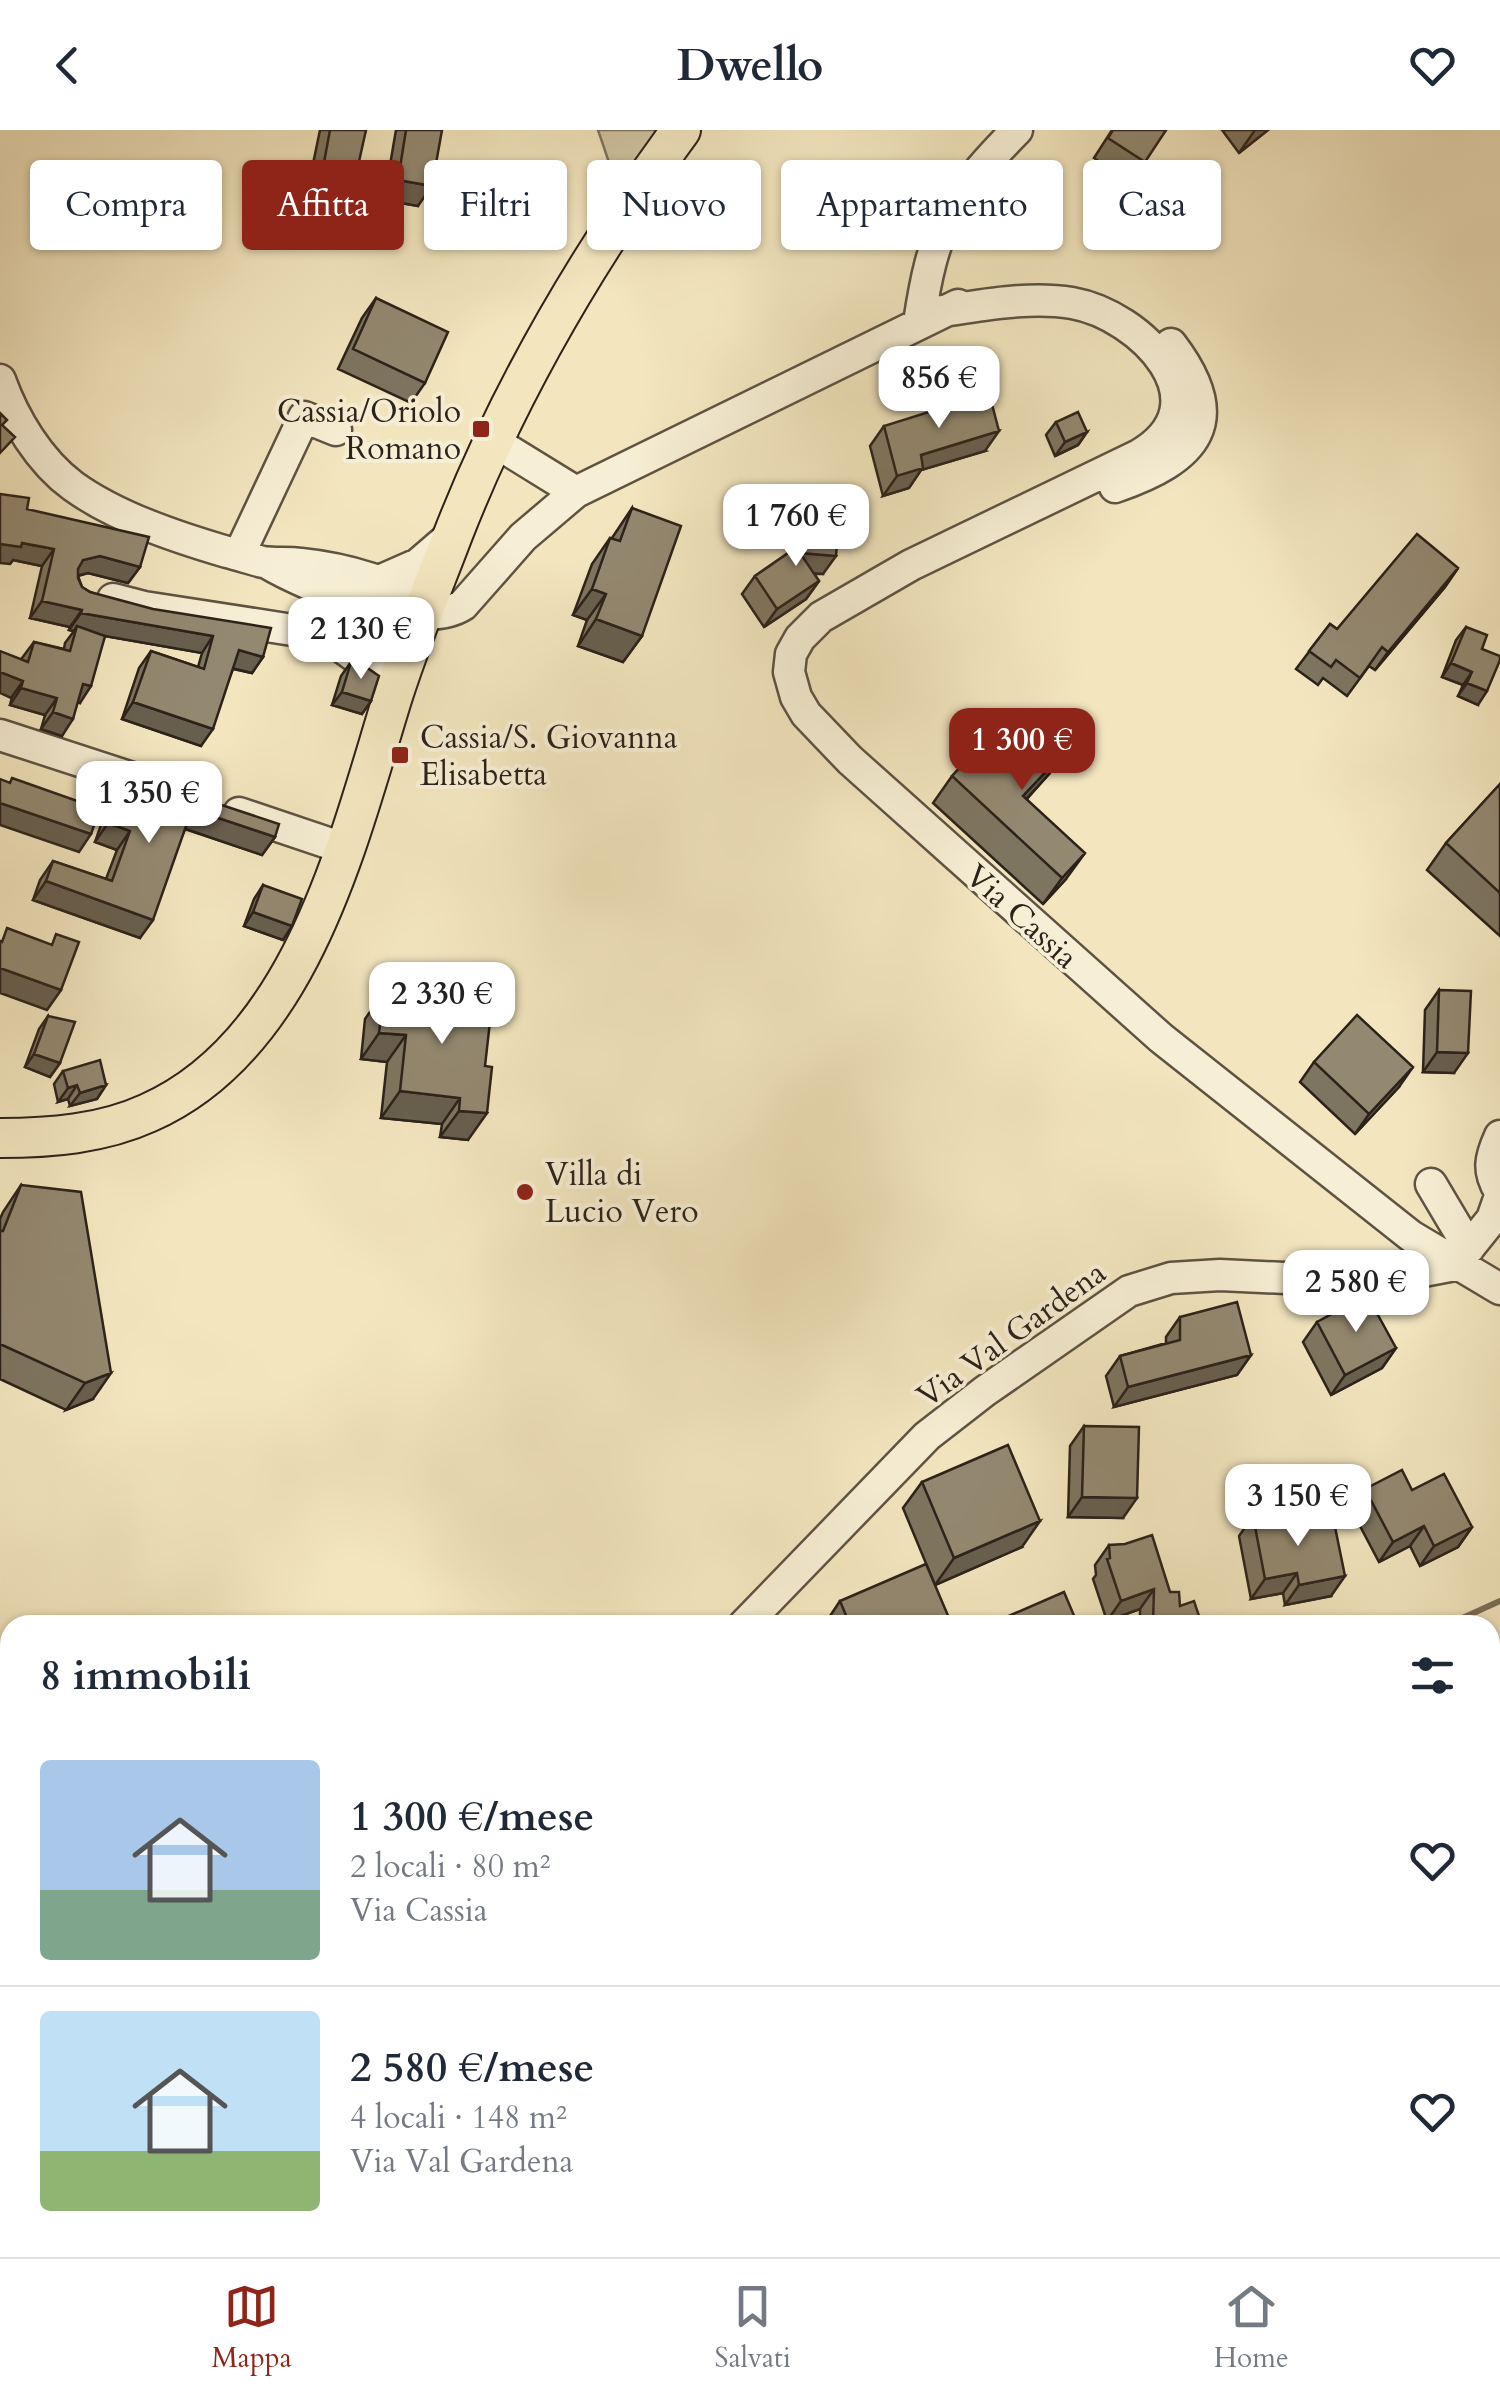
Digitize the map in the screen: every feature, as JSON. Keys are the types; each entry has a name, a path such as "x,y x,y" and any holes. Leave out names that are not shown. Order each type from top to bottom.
{"main road":[{"path":"0,1138 75,1134 119,1124 164,1106 204,1080 237,1047 293,968 327,904 396,686 454,533 494,442 568,295 681,130"}],"street":[{"path":"930,317 934,243 950,206 1016,130"},
{"name":"Via Cassia","path":"424,613 445,613 463,605 523,536 576,492 930,317 1003,290 1060,282 1086,286 1142,316 1172,344 1200,391 1200,425 1186,446 1165,465 1138,479 998,526 869,586 807,629 794,646 790,680 800,706 865,773 1161,1038 1357,1196 1462,1256 1500,1290"},
{"path":"0,380 31,441 58,474 76,488 151,525 253,559 292,578 414,597 424,613"},
{"path":"253,559 304,418 336,430"},
{"path":"494,442 576,492"},
{"path":"367,590 418,564 454,533"},
{"path":"367,590 396,686"},
{"path":"84,591 144,607 312,633 335,642 396,686"},
{"path":"0,734 346,849"},
{"path":"1430,1184 1462,1256 1492,1219 1500,1194 1489,1171 1500,1136"},
{"name":"Via Val Gardena","path":"754,1615 927,1436 1128,1290 1171,1278 1398,1276 1462,1256"}],"shaded area":[{"path":"598,130 664,130 641,160 608,160"}],"building":[{"path":"330,130 366,130 359,160 324,160"},
{"path":"406,130 442,130 437,160 424,160 424,185 404,181 401,160"},
{"path":"1113,130 1166,130 1146,160 1108,138"},
{"path":"376,298 448,332 425,383 353,349"},
{"path":"989,393 999,431 921,455 923,468 897,476 884,426"},
{"path":"1078,412 1087,432 1065,442 1056,422"},
{"path":"0,413 7,420 2,425 15,437 0,453"},
{"path":"0,494 29,498 27,509 149,537 140,567 100,556 83,560 78,578 90,592 153,609 271,628 263,657 239,650 213,729 133,702 151,651 204,669 213,636 81,613 82,610 42,601 54,549 22,543 21,547 0,544"},
{"path":"632,508 681,526 642,636 596,619 606,594 592,589 610,538 620,541"},
{"path":"815,529 838,531 836,556 800,553 819,581 777,609 755,576 814,535"},
{"path":"1417,534 1458,568 1388,652 1382,647 1360,678 1336,660 1331,667 1309,651 1330,624 1337,629"},
{"path":"77,626 105,636 91,686 83,684 73,719 53,712 57,698 21,688 23,681 0,672 0,651 28,662 34,642 70,651"},
{"path":"1466,627 1487,635 1482,649 1500,656 1487,691 1467,683 1472,672 1451,663"},
{"path":"351,662 379,676 371,701 342,692"},
{"path":"1035,717 1068,748 1023,796 1085,853 1062,878 952,776 977,749 992,763"},
{"path":"134,776 279,824 275,837 192,809 153,920 46,881 53,861 112,881 130,831 108,823 116,800 124,803"},
{"path":"12,778 100,809 91,834 0,803 0,779 10,783"},
{"path":"1500,784 1500,893 1446,843"},
{"path":"263,885 302,899 292,926 253,912"},
{"path":"7,928 52,945 56,934 79,942 61,990 0,968 0,941"},
{"path":"1439,990 1471,991 1468,1053 1437,1052"},
{"path":"384,992 492,1004 485,1066 492,1067 487,1113 459,1111 460,1098 400,1091 406,1035 379,1033"},
{"path":"1357,1015 1413,1067 1369,1114 1314,1062"},
{"path":"48,1016 75,1022 60,1063 34,1054"},
{"path":"100,1060 106,1085 80,1093 77,1085 68,1088 63,1071"},
{"path":"21,1185 81,1192 111,1373 85,1383 0,1344 0,1231"},
{"path":"1367,1295 1396,1348 1345,1375 1317,1322"},
{"path":"1237,1302 1251,1355 1128,1387 1120,1356 1180,1340 1180,1317"},
{"path":"1084,1426 1139,1427 1137,1498 1082,1497"},
{"path":"1008,1445 1040,1521 954,1558 922,1482"},
{"path":"1402,1470 1412,1490 1444,1474 1472,1527 1434,1546 1424,1526 1393,1542 1365,1489"},
{"path":"1286,1509 1291,1530 1334,1522 1345,1576 1299,1585 1297,1573 1265,1579 1253,1516"},
{"path":"1152,1535 1170,1592 1179,1592 1180,1606 1194,1601 1199,1615 1153,1615 1154,1589 1121,1601 1107,1559 1109,1545"},
{"path":"926,1564 948,1615 846,1615 840,1601"},
{"path":"1064,1592 1074,1615 1011,1615"}],"waterway":[{"path":"1469,1615 1500,1601"}],"place":[{"name":"Cassia/Oriolo Romano","path":"481,429"},
{"name":"Cassia/S. Giovanna Elisabetta","path":"400,755"},
{"name":"Villa di Lucio Vero","path":"525,1192"}]}
